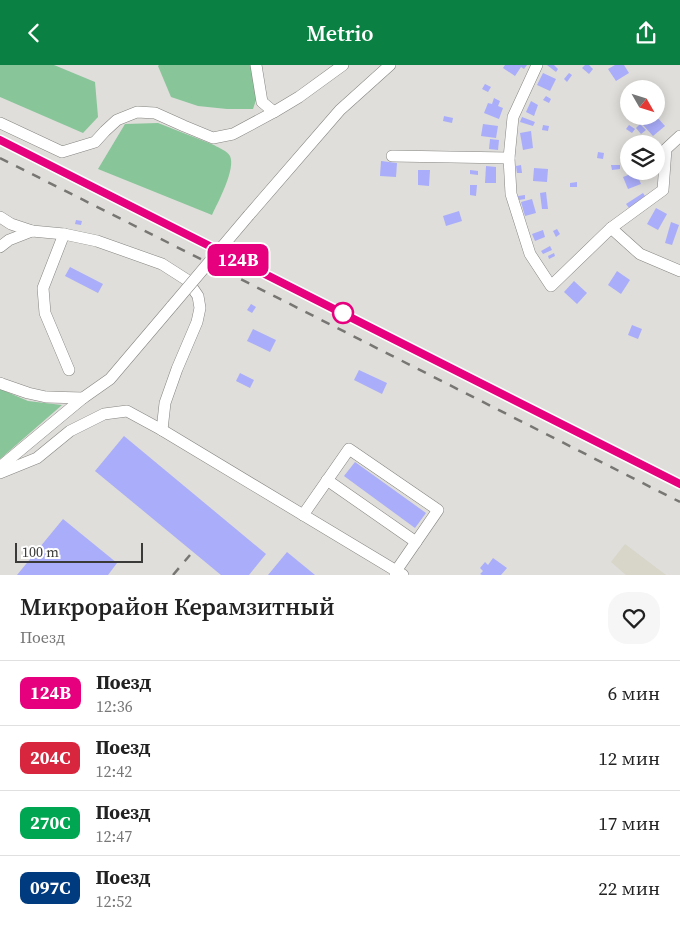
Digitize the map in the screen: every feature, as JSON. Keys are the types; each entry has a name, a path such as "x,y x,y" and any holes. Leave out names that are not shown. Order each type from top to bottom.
{"street":[{"path":"256,65 262,102 274,112"},
{"path":"0,123 62,152 96,142 118,120 137,112 155,113 213,137 233,134 299,97 343,65"},
{"path":"0,467 83,398 110,379 340,109 390,65"},
{"path":"538,65 513,117 509,158 511,194 530,254 551,286 611,228 663,190 666,149 680,136"},
{"path":"392,156 509,158"},
{"path":"0,217 11,224 32,231 64,234 97,241 162,264 187,280 198,296 200,308 197,323 165,403 162,430"},
{"path":"611,228 640,254 680,271"},
{"path":"0,247 9,240 32,231"},
{"path":"64,234 43,288 45,313 69,370"},
{"path":"0,383 46,397 83,398"},
{"path":"0,473 37,458 70,431 104,414 127,411 162,430 398,574 416,542 438,510 349,449 303,515"},
{"path":"327,481 416,542"}],"shaded area":[{"path":"625,544 666,575 626,575 611,562"}],"green space":[{"path":"0,65 54,65 95,82 98,117 83,133 0,97"},
{"path":"159,65 251,65 257,97 253,109 198,106 171,97"},
{"path":"158,123 214,145 230,156 231,169 229,177 212,215 98,169 125,124"},
{"path":"0,389 28,401 62,405 0,459"}],"building":[{"path":"505,65 527,65 524,69 521,67 515,76 503,68"},
{"path":"547,65 554,65 558,69 556,72"},
{"path":"585,65 589,65 593,69 589,74 582,68"},
{"path":"615,65 624,65 629,73 616,81 608,69"},
{"path":"543,73 556,79 550,91 537,85"},
{"path":"569,73 572,75 567,82 564,79"},
{"path":"485,84 491,87 488,92 482,89"},
{"path":"546,96 551,99 549,103 543,100"},
{"path":"494,98 500,101 498,106 503,108 499,119 484,113 488,103 492,104"},
{"path":"531,101 538,105 534,116 526,112"},
{"path":"444,116 453,118 452,123 443,121"},
{"path":"522,117 535,122 533,126 520,122"},
{"path":"483,124 498,126 496,138 481,136"},
{"path":"543,125 549,126 548,131 542,130"},
{"path":"629,125 635,129 632,133 626,129"},
{"path":"641,125 646,130 641,134 636,128"},
{"path":"643,125 665,126 654,135"},
{"path":"531,131 533,148 523,150 520,133"},
{"path":"490,139 499,140 498,150 489,149"},
{"path":"598,152 604,153 603,159 597,158"},
{"path":"381,161 397,163 396,177 380,176"},
{"path":"521,165 522,173 517,173 516,166"},
{"path":"611,165 620,165 620,169 612,170"},
{"path":"486,166 496,167 496,183 485,183"},
{"path":"534,168 548,169 547,182 533,181"},
{"path":"418,170 430,170 429,186 418,185"},
{"path":"470,170 478,171 478,175 470,174"},
{"path":"624,180 639,180 641,184 628,189"},
{"path":"577,182 577,187 570,187 570,183"},
{"path":"470,185 477,185 476,196 470,195"},
{"path":"546,192 548,209 542,209 540,193"},
{"path":"643,193 645,196 629,208 626,204"},
{"path":"525,195 525,199 519,200 518,196"},
{"path":"532,199 536,213 525,216 521,202"},
{"path":"656,208 667,214 658,230 647,224"},
{"path":"459,211 462,221 446,226 443,216"},
{"path":"76,220 82,221 81,225 75,224"},
{"path":"671,222 679,225 672,245 665,243"},
{"path":"557,229 560,234 556,237 553,231"},
{"path":"543,230 545,237 535,241 532,234"},
{"path":"550,246 552,250 543,254 541,251"},
{"path":"554,253 555,256 549,259 548,256"},
{"path":"70,267 103,284 98,293 65,276"},
{"path":"617,271 630,280 621,294 608,285"},
{"path":"574,281 587,293 577,304 564,292"},
{"path":"251,304 256,307 252,313 247,310"},
{"path":"632,325 642,329 638,339 628,335"},
{"path":"253,329 276,340 270,352 247,341"},
{"path":"359,370 387,383 382,394 354,380"},
{"path":"240,373 254,380 250,388 236,381"},
{"path":"124,436 266,554 249,575 221,575 95,471"},
{"path":"355,462 426,513 415,528 344,476"},
{"path":"63,519 117,563 108,575 17,575"},
{"path":"287,552 315,575 268,575"},
{"path":"493,558 507,568 501,575 480,574 483,571 480,568 485,562 488,565"}],"railway":[{"path":"0,140 680,484"},
{"path":"0,158 680,502"},
{"path":"173,575 190,555"}],"train":[{"name":"124В","path":"0,140 680,484"}]}
